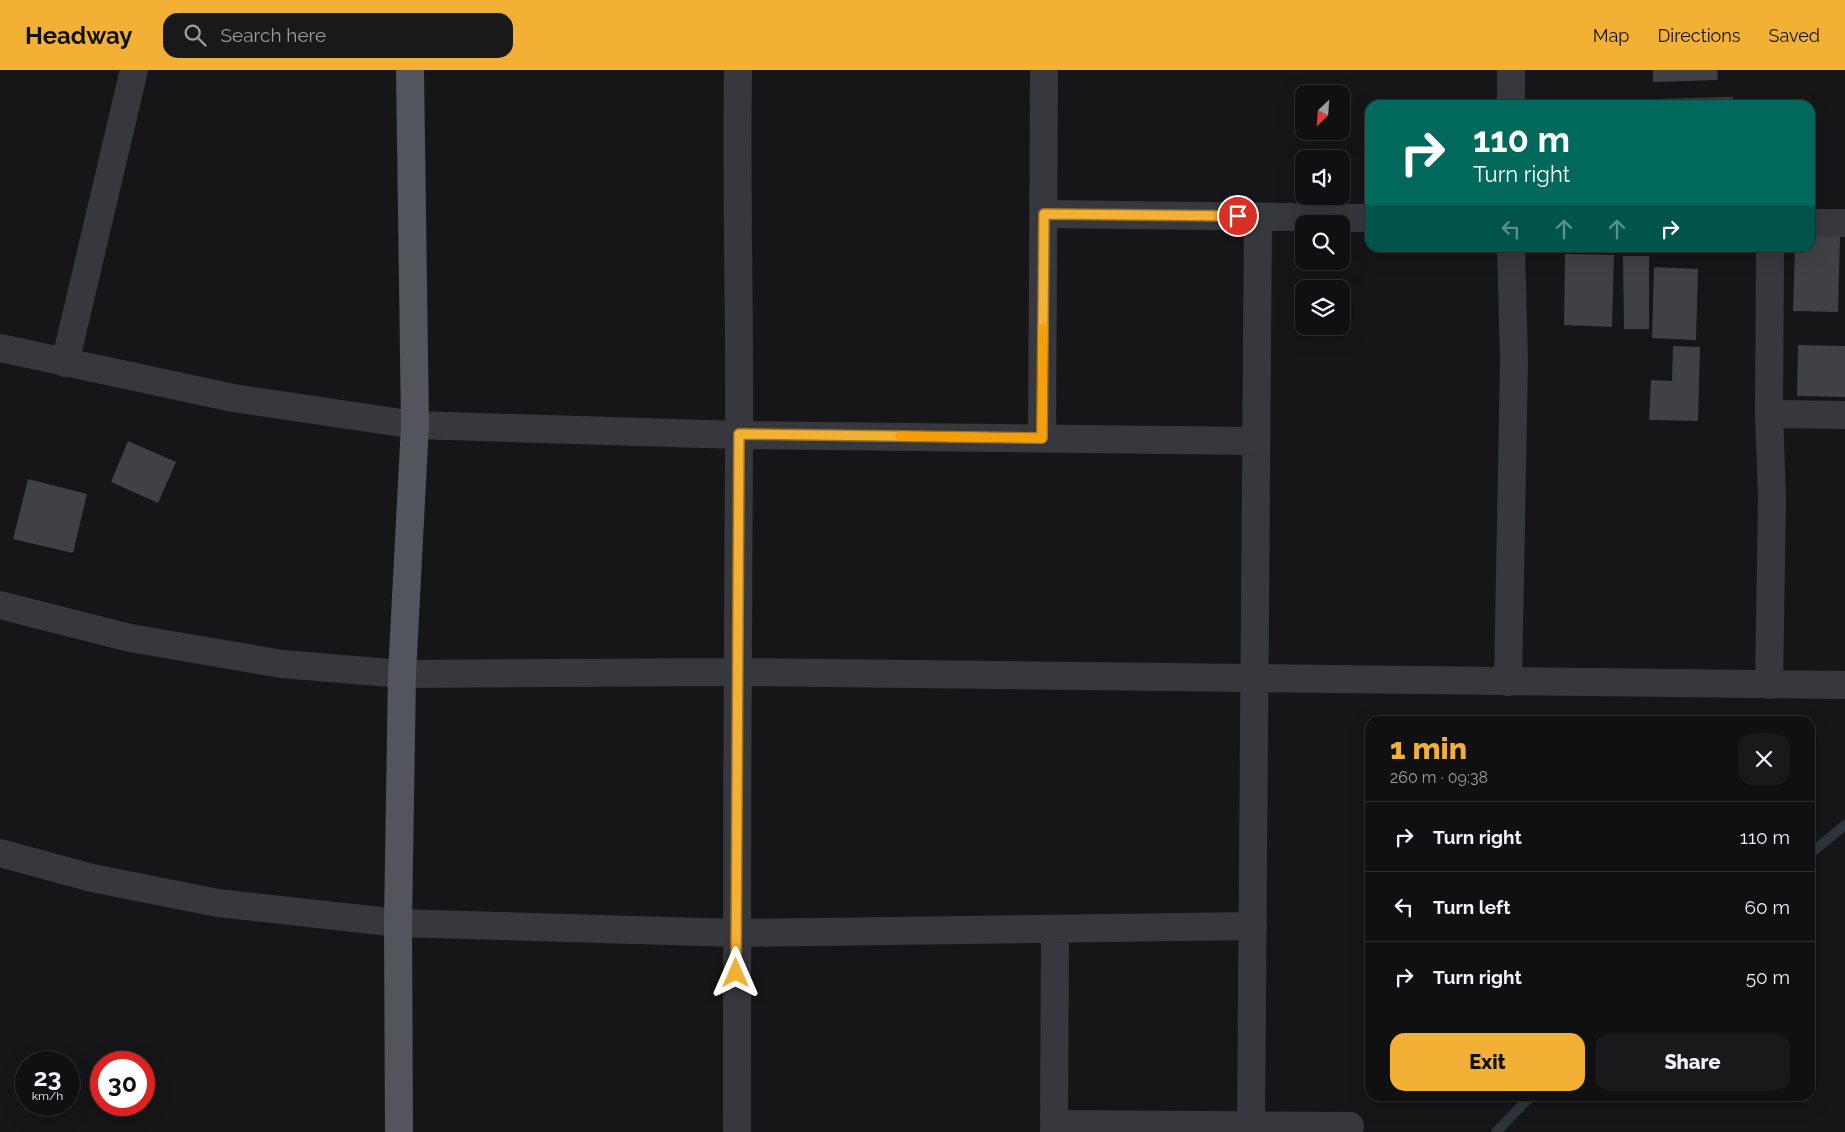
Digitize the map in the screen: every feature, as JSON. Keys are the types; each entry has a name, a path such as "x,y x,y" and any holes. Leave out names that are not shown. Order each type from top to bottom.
{"main road":[{"path":"399,1132 398,923 402,674 415,425 410,70"}],"street":[{"path":"65,363 134,70"},
{"path":"737,1132 736,933 739,434 736,174 738,70"},
{"path":"1042,438 1044,70"},
{"path":"1511,70 1511,100"},
{"path":"1044,214 1365,218"},
{"path":"1251,1126 1258,217"},
{"path":"1815,223 1845,224"},
{"path":"1508,682 1514,360 1511,252"},
{"path":"1769,685 1772,497 1769,414 1770,252"},
{"path":"0,348 233,398 415,425 739,434 1256,441"},
{"path":"1769,414 1845,415"},
{"path":"0,605 130,638 158,643 282,664 402,674 737,672 1845,685"},
{"path":"0,854 92,878 218,903 398,923 736,933 1253,926"},
{"path":"1055,929 1054,1128 1350,1126"}],"building":[{"path":"1653,70 1717,70 1718,80 1653,82"},
{"path":"1733,97 1733,100 1657,99"},
{"path":"1628,99 1628,100 1592,100"},
{"path":"1815,235 1840,236 1838,312 1793,311 1795,252 1815,252"},
{"path":"1565,254 1614,255 1612,327 1564,325"},
{"path":"1623,256 1649,256 1649,329 1624,329"},
{"path":"1654,267 1698,269 1696,340 1652,338"},
{"path":"1798,345 1845,346 1845,397 1797,396"},
{"path":"1673,346 1700,347 1698,421 1649,420 1651,380 1672,381"},
{"path":"128,441 176,462 158,503 111,482"},
{"path":"28,479 87,494 73,553 13,539"}],"waterway":[{"path":"1815,850 1845,825"},
{"path":"1496,1132 1526,1101"}],"slow traffic":[{"path":"900,436 1042,438 1043,328"}],"route":[{"path":"736,973 739,434 1042,438 1044,214 1238,216"}]}
